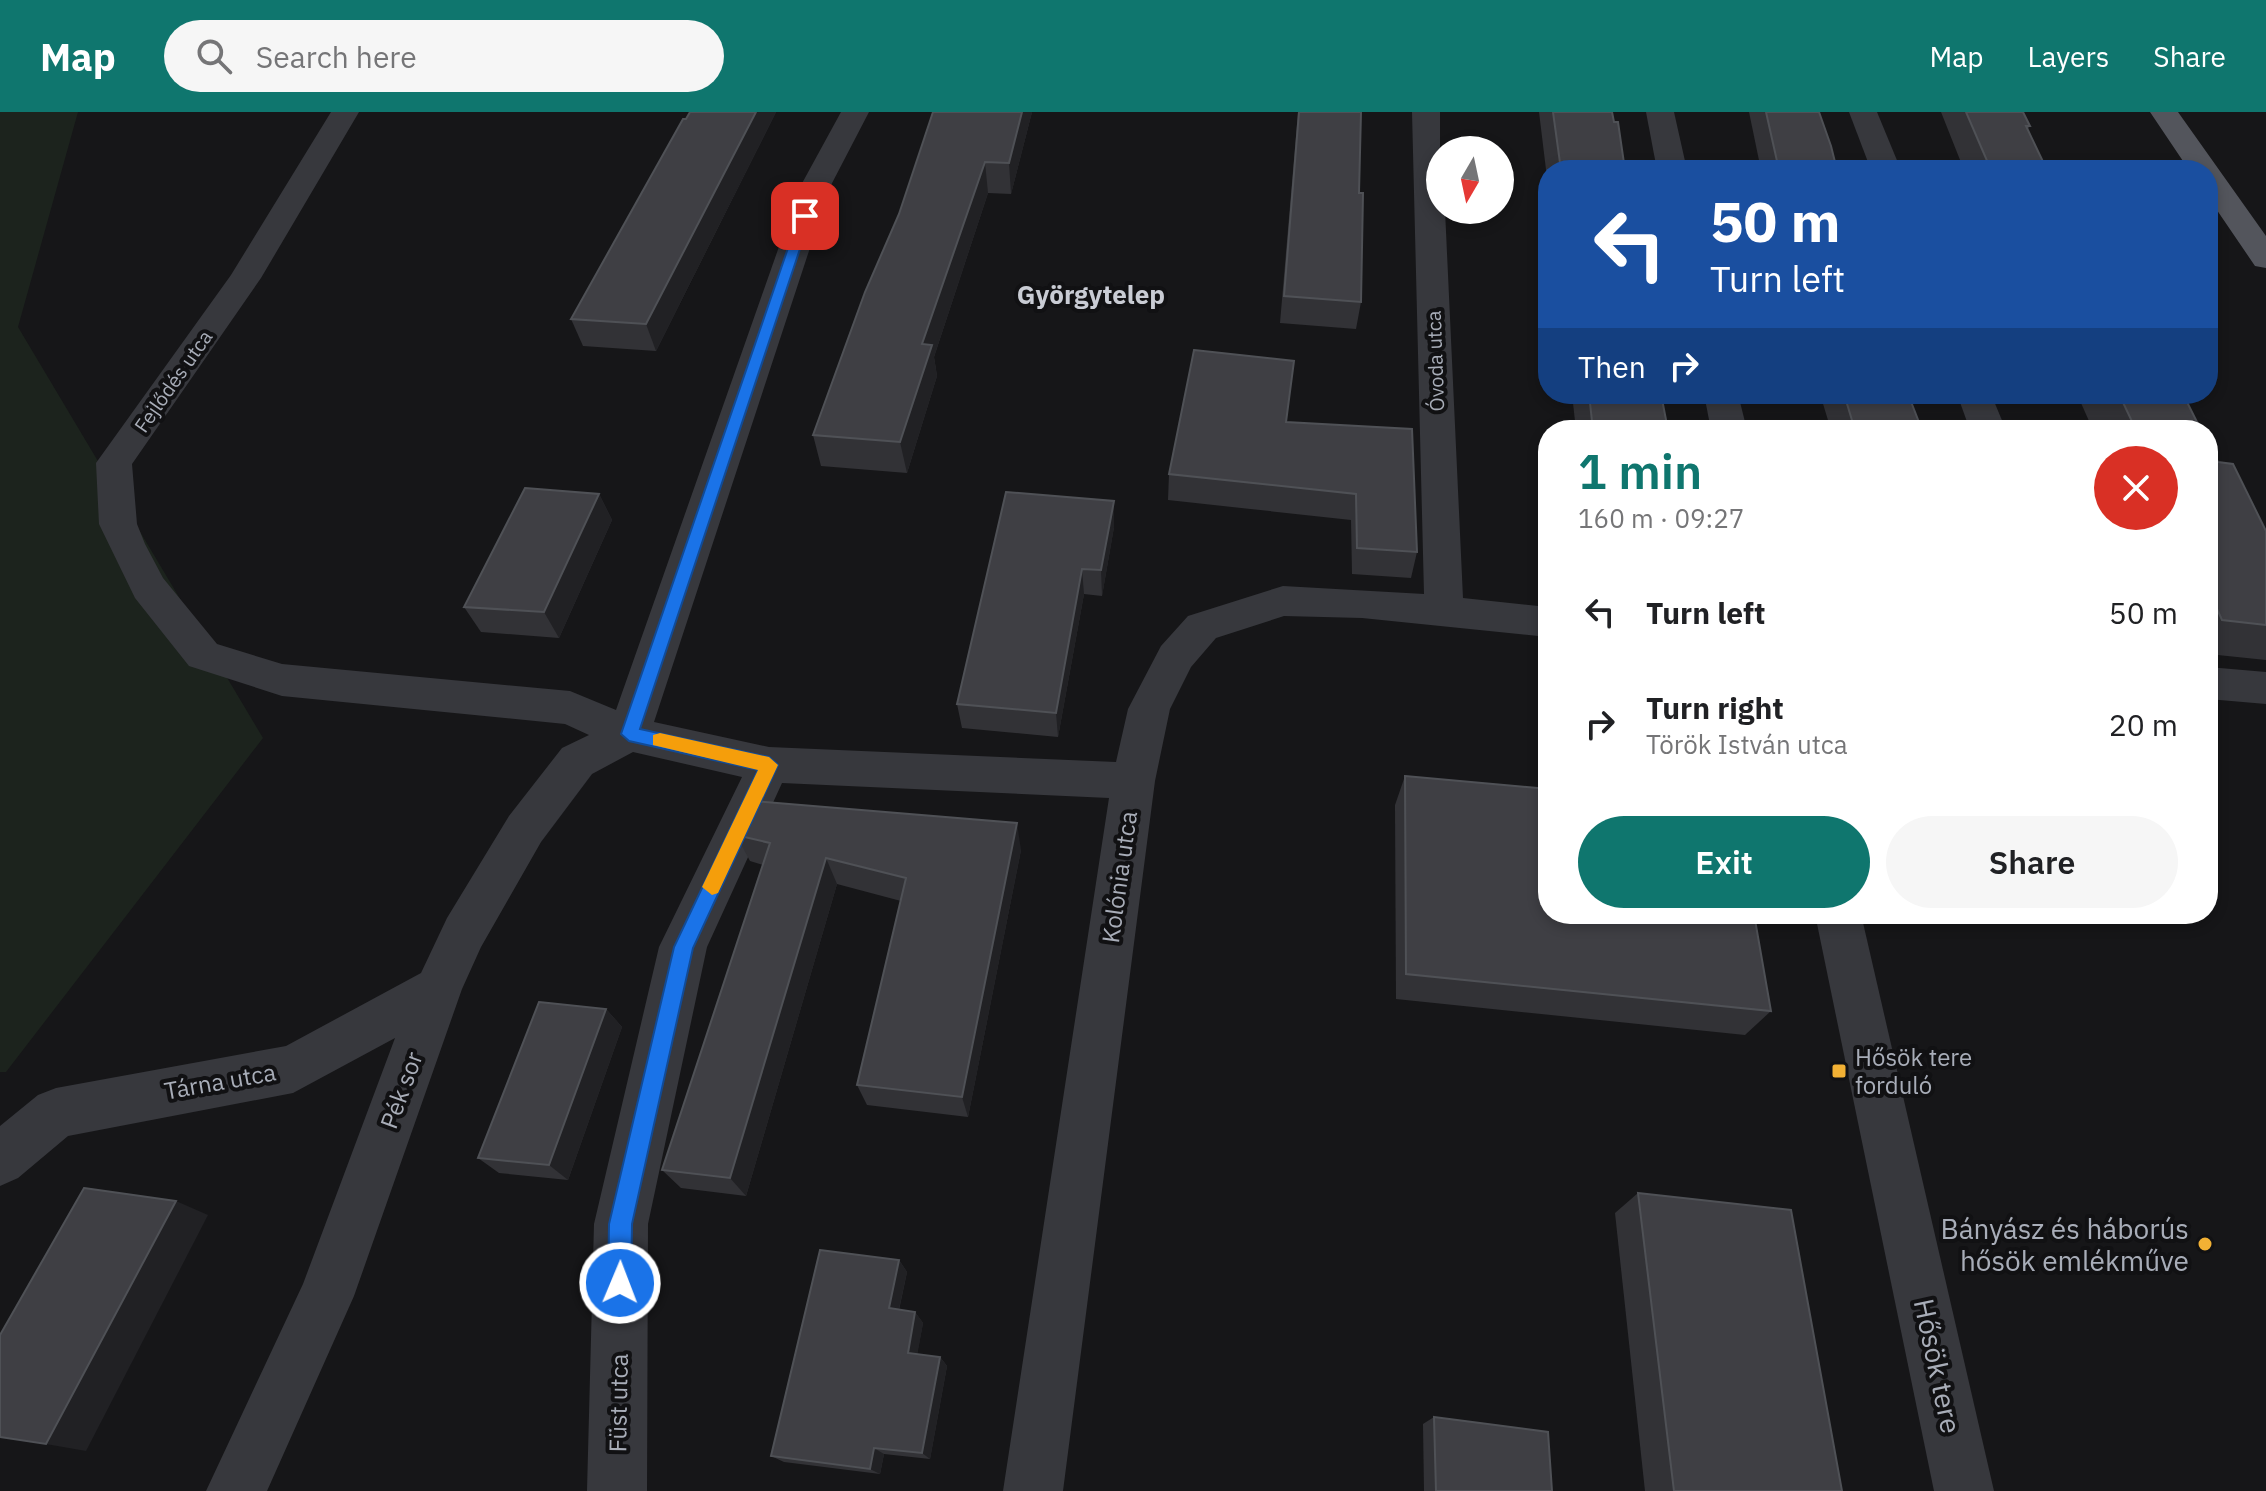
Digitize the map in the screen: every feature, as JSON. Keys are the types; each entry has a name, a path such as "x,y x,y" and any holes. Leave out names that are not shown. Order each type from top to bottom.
{"main road":[{"path":"2164,112 2197,160"},
{"path":"2218,189 2266,259"}],"street":[{"name":"Fejlődés utca","path":"345,112 245,278 114,463 118,524 126,544 149,588 203,655 282,680 570,708 629,734"},
{"path":"855,112 815,187 629,734 769,765 1133,781"},
{"name":"Óvoda utca","path":"1426,112 1444,610"},
{"path":"1660,112 1670,160"},
{"path":"1863,112 1882,160"},
{"name":"Kolónia utca","path":"1033,1491 1133,781 1149,709 1175,657 1202,627 1283,601 1444,610 1538,621"},
{"path":"2218,684 2266,688"},
{"name":"Pék sor","path":"236,1491 326,1296 438,989 464,933 525,829 577,761 629,734"},
{"name":"Füst utca","path":"617,1491 621,1224 683,947 769,765"},
{"name":"Hősök tere","path":"1840,924 1964,1491"},
{"name":"Tárna utca","path":"0,1160 56,1113 293,1069 438,989"}],"shaded area":[{"path":"0,112 78,112 18,327 263,738 6,1072 0,1072"}],"building":[{"path":"690,112 756,112 646,324 571,319 683,119"},
{"path":"933,112 1022,112 1009,163 985,162 922,344 932,345 900,442 813,435 865,292 899,214"},
{"path":"1299,112 1361,112 1361,302 1284,296"},
{"path":"1553,112 1612,112 1614,122 1618,122 1624,160 1560,160"},
{"path":"1766,112 1819,112 1834,160 1777,160"},
{"path":"1966,112 2023,112 2030,126 2026,126 2042,160 1987,160"},
{"path":"1194,350 1294,361 1286,422 1412,429 1417,552 1357,548 1356,494 1169,474"},
{"path":"1590,404 1663,404 1666,420 1592,420"},
{"path":"1847,404 1912,404 1918,420 1852,420"},
{"path":"2124,404 2188,404 2196,420 2131,420"},
{"path":"2218,462 2233,464 2266,531 2266,625 2222,620 2218,611"},
{"path":"525,488 599,494 544,612 464,607"},
{"path":"1006,492 1114,501 1101,570 1082,569 1056,713 957,704"},
{"path":"1405,776 1538,788 1538,924 1756,924 1771,1011 1406,974"},
{"path":"752,801 1017,823 962,1097 857,1085 906,878 826,858 730,1178 662,1170 770,843 736,835"},
{"path":"539,1002 606,1009 549,1165 478,1158"},
{"path":"84,1188 176,1201 46,1444 0,1437 0,1335"},
{"path":"1638,1193 1791,1210 1842,1491 1674,1491"},
{"path":"820,1250 899,1260 889,1308 915,1312 908,1353 940,1357 922,1453 874,1448 870,1469 771,1456"},
{"path":"1434,1417 1548,1432 1552,1491 1436,1491"}],"slow traffic":[{"path":"660,740 769,765 712,887"}],"place":[{"name":"Hősök tere forduló","path":"1839,1071"},
{"name":"Bányász és háborús hősök emlékműve","path":"2205,1244"}],"district":[{"name":"Györgytelep","path":"1091,294"}],"route":[{"path":"620,1283 621,1224 683,947 769,765 629,734 805,216"}]}
